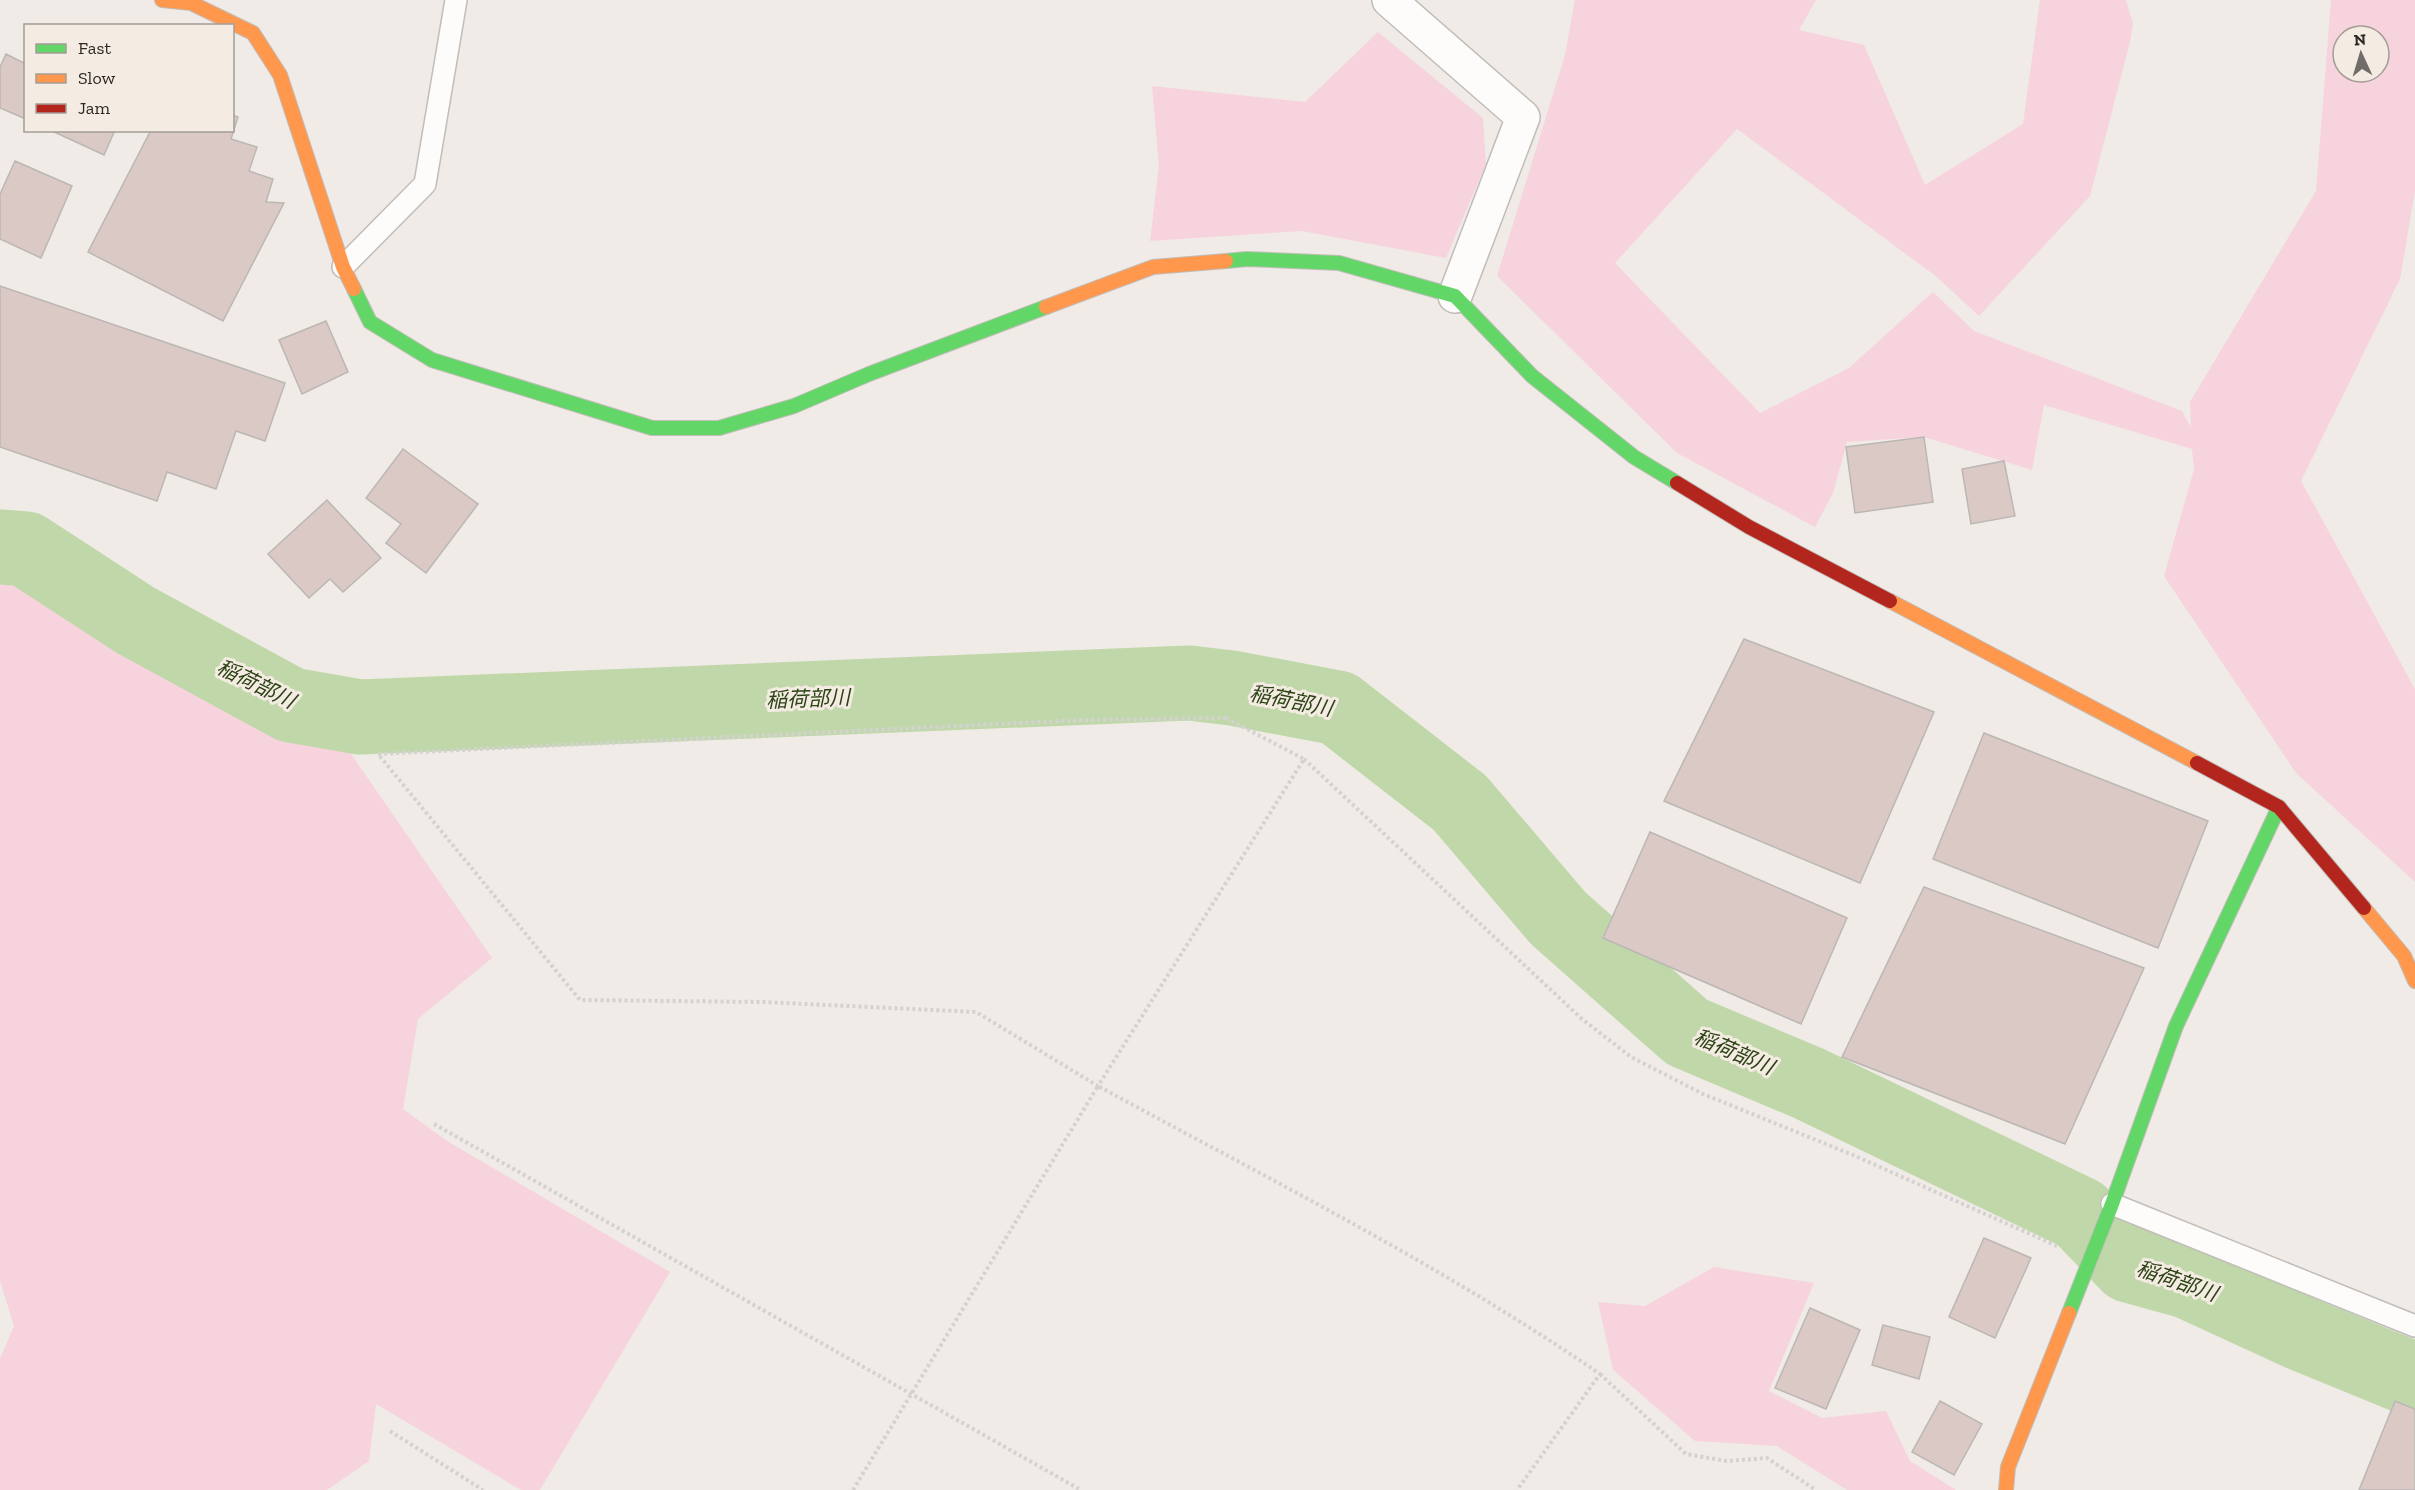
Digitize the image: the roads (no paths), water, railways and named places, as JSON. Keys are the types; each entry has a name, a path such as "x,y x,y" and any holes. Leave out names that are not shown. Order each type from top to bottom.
{"street":[{"path":"162,0 191,3 253,33 280,75 343,267 370,322 432,360 652,428 719,428 794,406 869,374 1153,267 1247,260 1339,263 1455,296 1533,376 1634,457 1749,527 2279,807 2404,956 2415,981"},
{"path":"1389,0 1523,117 1455,296"},
{"path":"2006,1490 2008,1467 2112,1204 2176,1026 2279,807"}],"lane":[{"path":"343,267 425,184 456,0"},
{"path":"2112,1204 2415,1326"}],"waterway":[{"name":"稲荷部川","path":"0,547 26,549 135,620 291,705 360,717 1189,683 1232,688 1338,708 1460,803 1558,918 1687,1032 1808,1083 2080,1214 2129,1265 2187,1281 2300,1333 2415,1380"}]}
